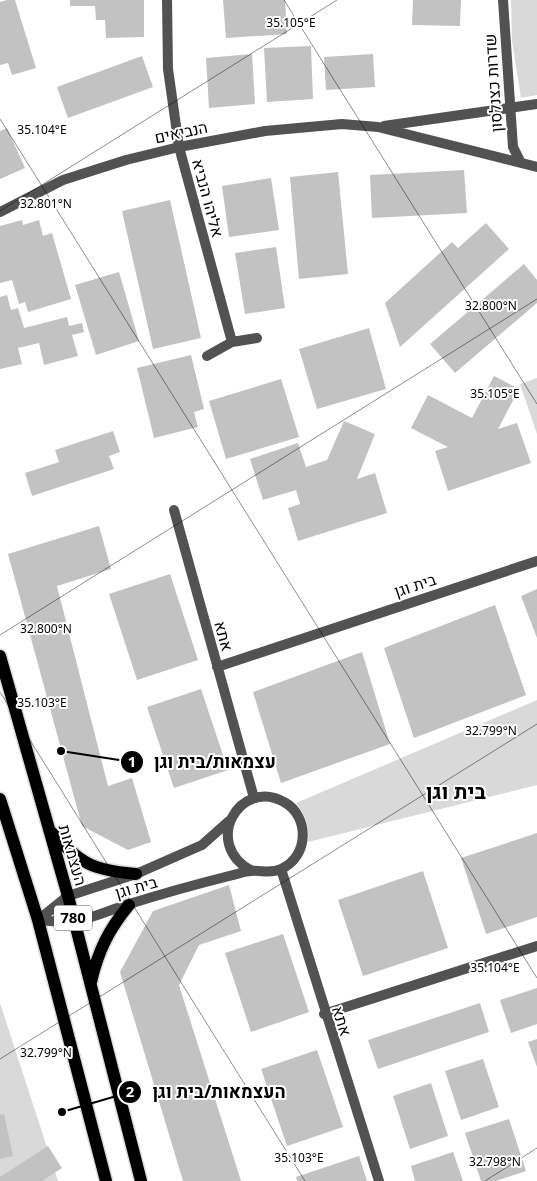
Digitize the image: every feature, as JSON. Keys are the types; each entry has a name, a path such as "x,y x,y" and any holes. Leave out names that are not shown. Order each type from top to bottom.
{"main road":[{"name":"העצמאות","path":"0,656 68,896 141,1181"},
{"name":"780","path":"0,799 38,920 106,1181"},
{"path":"49,830 72,853 93,867 109,872 136,874"},
{"path":"91,985 96,962 107,935 129,904"}],"street":[{"name":"אליהו הנביא","path":"167,0 168,69 179,147 232,342"},
{"name":"שדרות כצנלסון","path":"503,0 513,147 521,163"},
{"name":"הנביאים","path":"378,127 537,104"},
{"name":"הנביאים","path":"0,212 63,180 126,160 179,147 265,131 342,124 378,127 537,167"},
{"path":"207,356 232,342 257,338"},
{"name":"אתא","path":"174,510 254,798"},
{"name":"בית וגן","path":"218,667 537,561"},
{"path":"264,797 283,801 297,814 301,822 303,832 300,850 289,865 280,869 262,873 252,871 236,860 231,852 227,831 230,820 236,810 254,798 264,797"},
{"name":"בית וגן","path":"38,920 68,896 136,874 202,844 230,820"},
{"name":"אתא","path":"280,869 378,1181"},
{"name":"בית וגן","path":"38,920 74,922 129,904 252,871"},
{"path":"324,1014 537,946"}],"shaded area":[{"path":"511,0 537,0 537,95 521,98 512,41"},
{"path":"537,378 537,434 520,384"},
{"path":"537,700 537,785 308,842 306,821 296,803"},
{"path":"0,1003 58,1181 0,1181"}],"building":[{"path":"15,0 36,68 12,75 8,63 0,65 0,2"},
{"path":"70,0 144,0 144,37 106,38 105,20 96,20 95,6 70,6"},
{"path":"223,0 285,0 287,34 226,38"},
{"path":"413,0 461,0 460,26 412,25"},
{"path":"311,46 313,99 267,102 264,48"},
{"path":"252,54 255,104 209,108 206,58"},
{"path":"373,54 375,87 326,90 324,57"},
{"path":"142,56 153,87 68,118 57,87"},
{"path":"7,128 25,168 0,179 0,131"},
{"path":"464,170 467,213 372,218 370,175"},
{"path":"338,172 348,274 299,279 290,177"},
{"path":"271,178 279,230 229,237 222,186"},
{"path":"170,200 201,338 153,349 122,211"},
{"path":"22,220 23,225 39,220 43,236 52,233 71,299 28,312 25,302 19,304 12,280 0,283 0,226"},
{"path":"486,223 509,249 400,347 385,303 452,242 458,248"},
{"path":"276,247 285,308 245,314 235,253"},
{"path":"524,264 537,280 537,303 455,373 430,344"},
{"path":"119,272 139,341 96,355 75,285"},
{"path":"7,295 11,310 18,308 24,328 67,317 69,326 82,323 84,332 72,335 78,356 44,365 39,343 18,348 22,364 0,369 0,297"},
{"path":"369,328 386,389 317,409 299,349"},
{"path":"191,355 204,409 194,412 198,427 154,438 137,368"},
{"path":"494,376 519,389 498,429 517,423 531,463 448,491 435,451 448,447 411,428 428,395 472,418"},
{"path":"281,379 299,437 226,459 209,401"},
{"path":"344,421 375,434 357,479 375,473 387,513 298,541 288,508 300,504 296,490 263,500 250,459 298,443 306,467 327,460"},
{"path":"113,431 120,452 109,456 114,469 32,496 25,473 59,462 55,450"},
{"path":"99,526 111,569 57,586 108,786 132,778 151,842 128,850 82,826 8,554"},
{"path":"170,574 198,660 137,680 109,594"},
{"path":"537,589 537,638 521,596"},
{"path":"495,605 526,695 414,738 384,648"},
{"path":"362,652 390,744 281,783 253,692"},
{"path":"201,689 228,770 174,788 147,707"},
{"path":"537,833 537,917 486,934 461,858"},
{"path":"423,871 448,948 363,976 338,900"},
{"path":"229,885 241,931 199,945 179,985 241,1181 183,1181 120,972 153,911"},
{"path":"283,934 309,1012 251,1032 225,953"},
{"path":"537,988 537,1024 511,1033 500,1000"},
{"path":"480,1003 489,1032 378,1069 368,1040"},
{"path":"537,1039 537,1067 528,1042"},
{"path":"317,1050 343,1127 287,1146 261,1069"},
{"path":"483,1059 499,1107 461,1120 445,1071"},
{"path":"431,1083 448,1136 410,1149 393,1096"},
{"path":"4,1114 13,1156 0,1159 0,1115"},
{"path":"509,1119 526,1171 496,1181 481,1181 465,1133"},
{"path":"48,1146 62,1168 42,1181 0,1181 0,1177"},
{"path":"453,1152 463,1181 415,1181 411,1166"},
{"path":"359,1156 367,1181 297,1181 296,1177"}],"place":[{"name":"עצמאות/בית וגן","path":"61,751"},
{"name":"העצמאות/בית וגן","path":"62,1112"}],"district":[{"name":"בית וגן","path":"456,792"}]}
